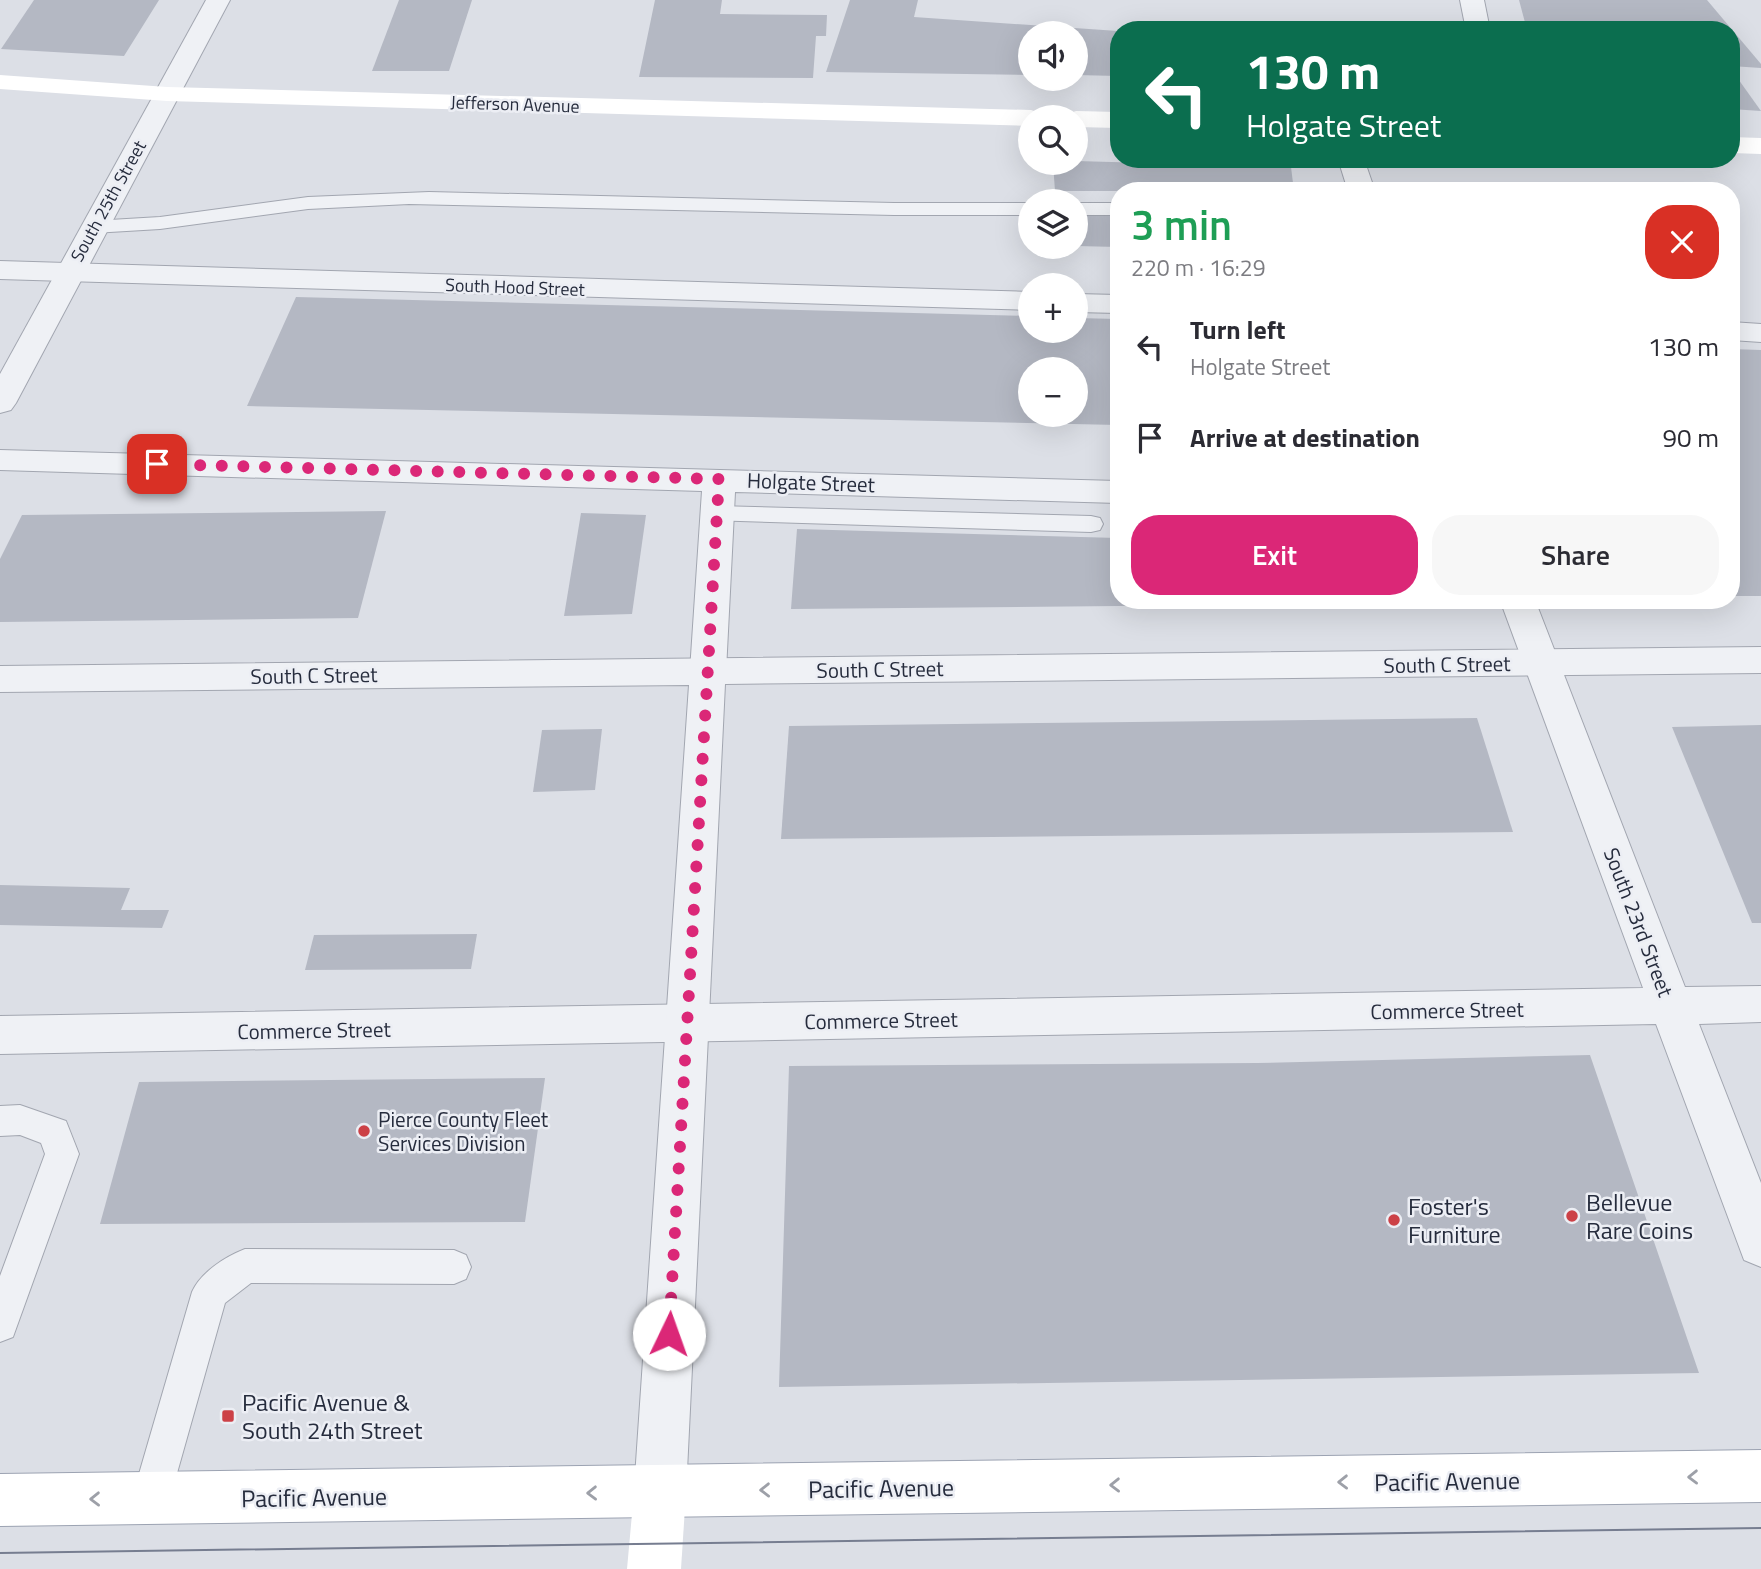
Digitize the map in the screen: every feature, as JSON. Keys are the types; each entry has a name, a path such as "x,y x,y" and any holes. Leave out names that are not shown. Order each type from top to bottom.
{"main road":[{"name":"Jefferson Avenue","path":"0,82 167,94 1018,118"},
{"path":"1088,119 1110,120"},
{"path":"1740,145 1761,146"},
{"name":"Pacific Avenue","path":"0,1500 1761,1476"},
{"path":"654,1569 660,1492"}],"street":[{"name":"South 25th Street","path":"0,403 218,0"},
{"path":"1472,0 1476,21"},
{"name":"South Hood Street","path":"0,270 1018,302"},
{"path":"1088,303 1110,304"},
{"path":"1740,332 1761,333"},
{"name":"Holgate Street","path":"0,460 1110,492"},
{"path":"660,1492 719,479"},
{"name":"South 23rd Street","path":"1520,609 1761,1244"},
{"name":"South C Street","path":"0,679 1761,660"},
{"name":"Commerce Street","path":"0,1035 1761,1004"}],"lane":[{"path":"93,228 140,227 270,207 429,198 894,209 1018,209"},
{"path":"1088,209 1110,209"},
{"path":"717,514 1091,524"},
{"path":"0,1121 20,1120 54,1132 62,1154 0,1324"},
{"path":"151,1499 210,1292 246,1266 454,1267"}],"building":[{"path":"34,0 159,0 124,56 1,49"},
{"path":"399,0 472,0 449,71 372,71"},
{"path":"655,0 722,0 720,14 827,15 826,36 816,36 813,78 639,77"},
{"path":"850,0 918,0 914,17 1018,24 1018,75 826,72"},
{"path":"1519,0 1707,0 1725,21 1525,21"},
{"path":"1088,29 1110,30 1110,76 1088,75"},
{"path":"1740,39 1761,64 1761,68 1740,67"},
{"path":"1740,82 1761,111 1740,110"},
{"path":"1088,161 1110,162 1110,168 1291,168 1293,182 1110,182 1110,191 1055,189 1054,175 1088,175"},
{"path":"1088,214 1110,215 1110,247 1088,246"},
{"path":"296,297 1018,316 1018,343 1088,343 1088,318 1110,319 1110,425 1088,424 1088,357 1018,357 1018,423 247,406"},
{"path":"1740,349 1761,350 1761,596 1740,596"},
{"path":"386,511 358,618 0,622 0,559 22,515"},
{"path":"581,513 646,515 632,614 564,616"},
{"path":"797,529 1110,538 1110,606 791,609"},
{"path":"1477,718 1513,832 781,839 789,726"},
{"path":"1761,725 1761,923 1752,923 1672,727"},
{"path":"602,729 595,790 533,792 542,730"},
{"path":"0,885 130,888 121,910 169,910 162,928 0,925"},
{"path":"477,934 471,969 305,970 314,935"},
{"path":"1590,1055 1699,1373 779,1387 789,1066 1257,1063"},
{"path":"545,1078 525,1222 100,1224 139,1082"}],"tram line":[{"path":"0,1553 1761,1528"}],"place":[{"name":"Pierce County Fleet Services Division","path":"364,1131"},
{"name":"Bellevue Rare Coins","path":"1572,1216"},
{"name":"Foster's Furniture","path":"1394,1220"},
{"name":"Pacific Avenue & South 24th Street","path":"228,1416"}],"route":[{"path":"157,464 719,479 669,1334"}]}
